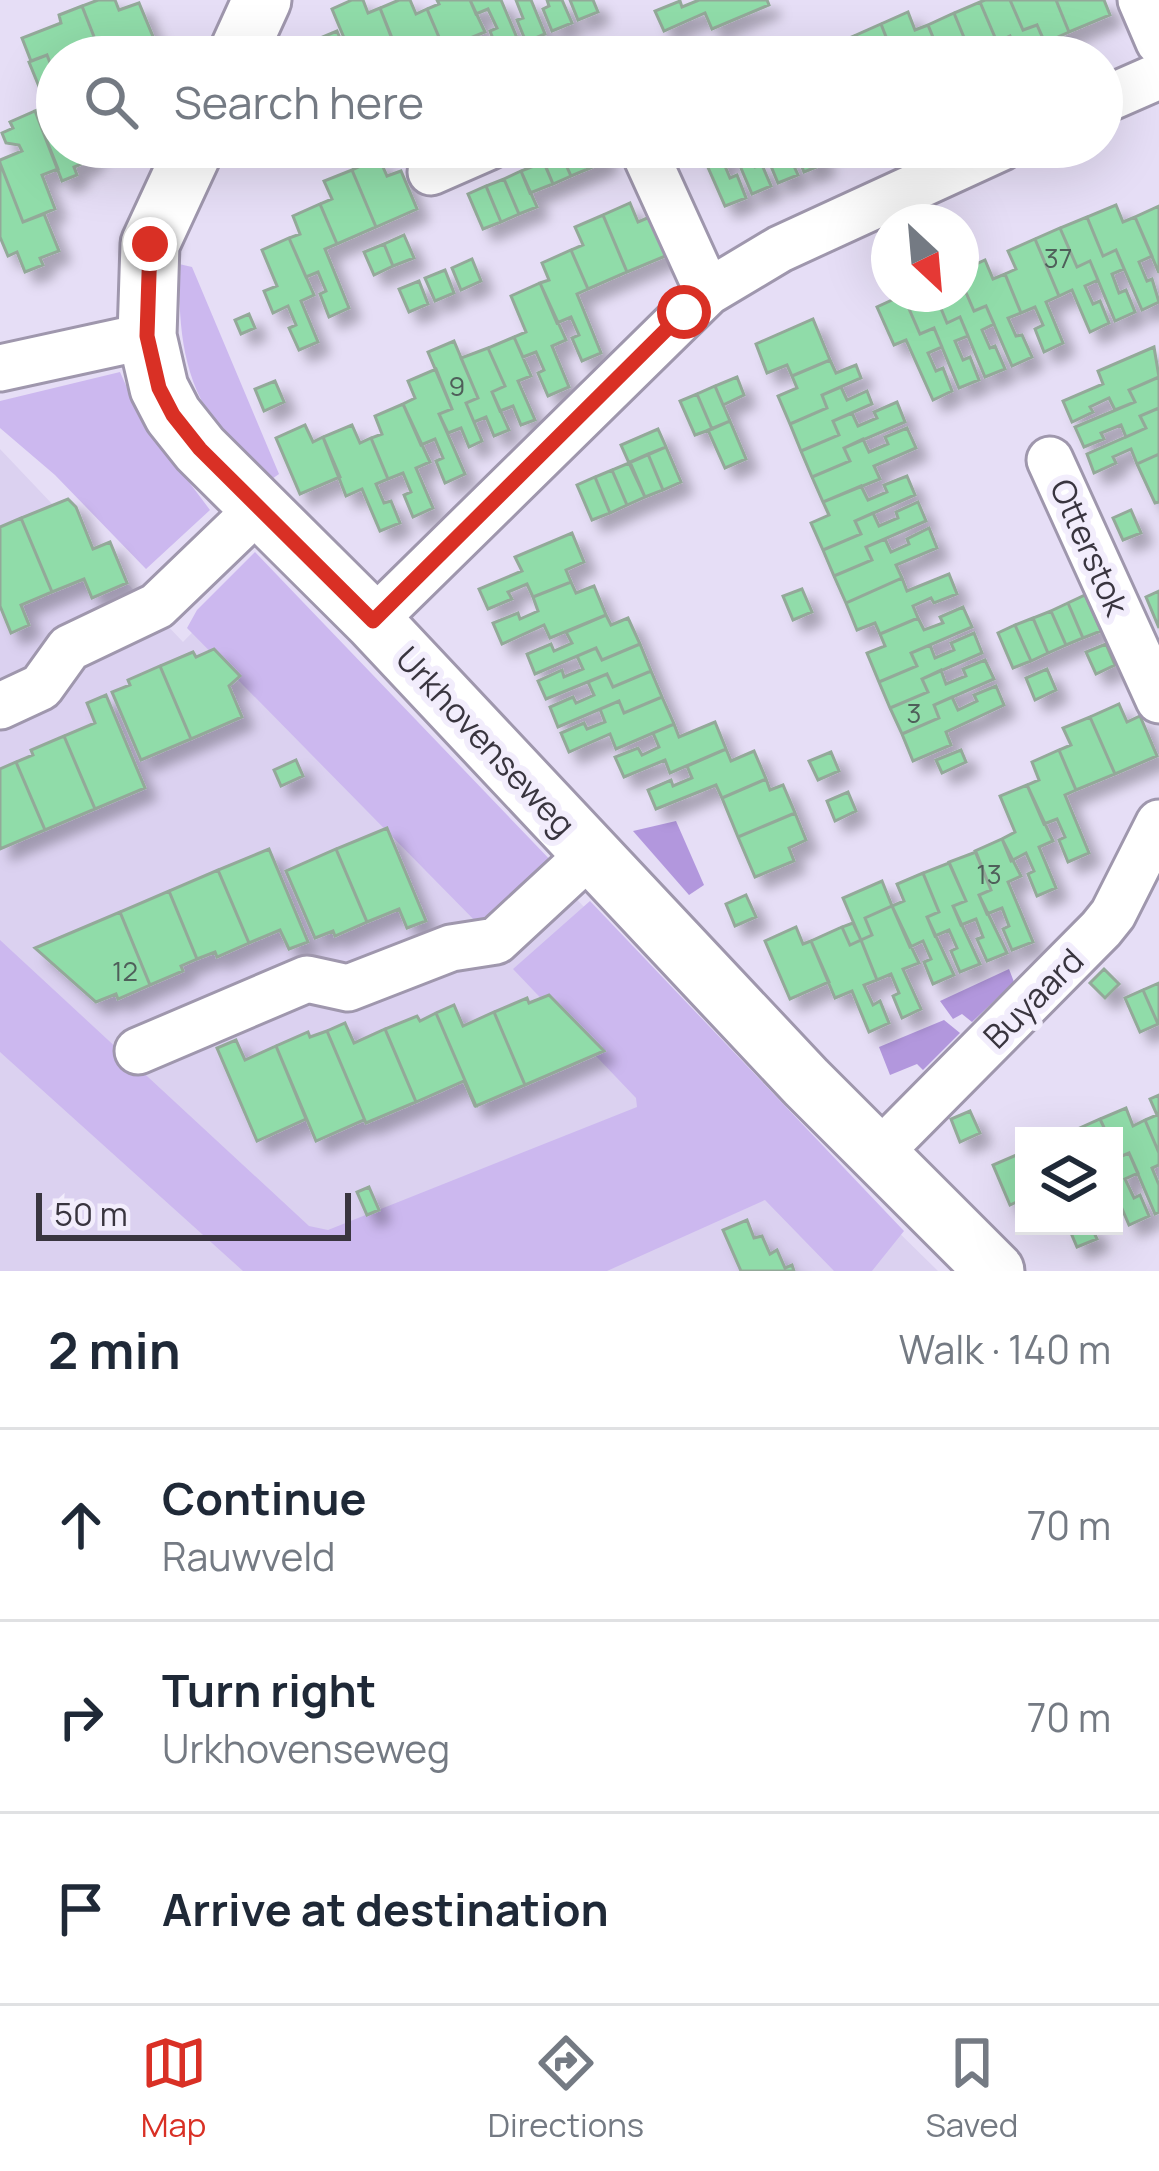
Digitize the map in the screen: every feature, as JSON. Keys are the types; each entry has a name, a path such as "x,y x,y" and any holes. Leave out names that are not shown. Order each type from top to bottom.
{"street":[{"path":"246,36 262,0"},
{"path":"1141,0 1159,42"},
{"path":"1123,92 1159,76"},
{"name":"Urkhovenseweg","path":"185,168 150,244 147,336 159,388 173,415 200,449 373,621 994,1271"},
{"path":"431,172 440,168"},
{"path":"652,168 708,292"},
{"path":"373,621 708,292 780,249 956,168"},
{"path":"0,368 147,336"},
{"name":"Otterstok","path":"1051,460 1159,700"},
{"path":"0,706 41,687 69,648 158,606 259,508"},
{"name":"Buyaard","path":"879,1154 1101,929 1159,823"},
{"path":"138,1051 307,979 348,988 451,948 496,941 591,853"}],"shaded area":[{"path":"179,264 192,267 279,474 272,479 218,426 193,382 181,324"},
{"path":"120,372 140,417 210,510 146,569 55,475 0,428 0,401"},
{"path":"0,449 183,642 258,565 834,1169 938,1271 0,1271"},
{"path":"255,552 557,867 485,931 187,628 197,610"},
{"path":"676,821 704,885 689,895 633,831"},
{"path":"590,901 904,1231 872,1271 834,1271 765,1200 607,1271 243,1271 0,1052 0,940 309,1226 328,1230 637,1107 636,1098 513,969"},
{"path":"1009,969 1014,982 972,1022 962,1014 953,1019 940,1001"},
{"path":"944,1020 960,1033 923,1070 917,1064 890,1075 879,1047"}],"building":[{"path":"115,0 119,10 139,3 153,36 94,36 82,6"},
{"path":"363,0 368,13 380,8 391,36 343,36 332,9"},
{"path":"410,0 416,14 427,9 438,36 391,36 380,8"},
{"path":"437,0 470,0 485,32 438,36 427,9 439,4"},
{"path":"470,0 501,0 516,36 492,36 490,31 497,28 488,9 476,14"},
{"path":"516,0 531,0 545,34 524,36 517,20 523,18"},
{"path":"547,0 562,0 572,23 552,31 543,9 549,6"},
{"path":"570,0 593,0 598,12 578,20"},
{"path":"699,0 767,0 769,5 712,29 705,13 664,31 655,11 680,1 682,7"},
{"path":"1010,0 1023,30 1037,25 1042,36 994,36 980,2"},
{"path":"1010,0 1056,0 1069,32 1042,36 1037,25 1023,30"},
{"path":"1056,0 1104,0 1110,15 1069,32"},
{"path":"980,2 994,36 963,36 954,13"},
{"path":"82,6 94,36 36,36 36,59 31,61 22,38 61,23 59,15"},
{"path":"908,12 915,30 928,25 932,36 886,36 881,24"},
{"path":"954,13 963,36 932,36 928,25"},
{"path":"881,24 886,36 854,36"},
{"path":"35,111 36,168 58,169 42,175 55,209 23,222 0,163 22,151 19,145 6,143 2,133 13,128 10,122"},
{"path":"0,163 23,222 44,214 59,251 40,258 43,265 25,272 17,252 8,256 0,237"},
{"path":"57,168 74,168 77,175 62,181"},
{"path":"383,168 387,176 401,171 417,209 376,227 352,170"},
{"path":"546,168 567,168 571,176 553,184"},
{"path":"546,168 553,184 530,193 521,171"},
{"path":"567,168 588,168 588,169 571,176"},
{"path":"708,168 726,168 730,178 737,175 746,198 725,206"},
{"path":"741,168 763,168 771,186 752,194"},
{"path":"772,168 795,168 798,175 778,183"},
{"path":"352,170 376,227 337,244 320,204 332,199 324,181"},
{"path":"521,171 537,207 519,214 504,179"},
{"path":"504,179 519,214 501,222 486,186"},
{"path":"486,186 501,222 483,229 468,194"},
{"path":"630,203 638,222 652,216 668,255 627,272 603,215"},
{"path":"320,204 337,244 325,249 349,308 329,317 318,272 306,277 289,238 300,234 293,216"},
{"path":"1116,205 1123,222 1135,217 1152,256 1139,262 1147,281 1152,279 1159,302 1142,310 1116,250 1103,256 1087,217"},
{"path":"1159,206 1159,273 1135,217"},
{"path":"603,215 627,272 588,289 571,250 583,245 575,227"},
{"path":"1087,217 1103,256 1116,250 1124,269 1112,274 1119,293 1126,290 1135,312 1115,321 1090,261 1077,267 1060,228"},
{"path":"1060,228 1077,267 1090,261 1098,280 1085,286 1093,304 1100,301 1109,323 1090,332 1072,290 1059,296 1035,239"},
{"path":"404,235 414,258 393,266 384,244"},
{"path":"289,238 314,295 301,301 318,342 299,350 289,328 296,325 288,306 273,313 264,291 277,286 262,250"},
{"path":"1035,239 1059,296 1046,302 1063,343 1044,352 1035,329 1043,325 1035,307 1021,313 1005,274 1016,269 1008,251"},
{"path":"384,244 393,266 374,275 364,252"},
{"path":"571,250 588,289 577,294 601,353 582,361 572,338 579,335 571,317 557,323 540,283 549,280 542,263"},
{"path":"472,259 481,281 461,290 452,268"},
{"path":"985,260 993,279 1005,274 1021,313 1008,318 1032,357 1012,366 986,306 979,309 979,263"},
{"path":"445,270 454,293 435,301 425,278"},
{"path":"419,281 428,304 409,312 399,289"},
{"path":"540,283 566,340 552,346 569,387 548,396 536,352 523,357 514,337 526,332 511,296"},
{"path":"986,306 994,324 982,330 1005,369 985,377 960,317 947,323 942,312 979,312"},
{"path":"879,312 910,312 920,334 934,328 942,347 928,353 936,371 943,368 952,391 933,400 906,340 894,345"},
{"path":"910,312 942,312 947,323 960,317 968,336 955,341 963,360 970,357 979,380 959,388 934,328 920,334"},
{"path":"249,314 255,328 241,334 235,320"},
{"path":"813,319 830,360 792,376 787,365 767,373 756,344"},
{"path":"514,337 531,376 518,381 535,420 521,425 513,406 500,411 492,392 505,386 488,348"},
{"path":"454,341 478,398 466,403 482,441 469,447 461,428 448,433 439,414 452,409 428,352"},
{"path":"1154,347 1159,377 1129,390 1135,402 1115,410 1109,398 1072,422 1063,401 1103,384 1098,371"},
{"path":"488,348 505,386 492,392 509,430 494,436 486,417 474,422 466,403 478,398 461,358"},
{"path":"830,360 836,373 856,365 861,378 822,395 827,408 790,424 778,396 797,388 792,376"},
{"path":"436,369 452,409 439,414 465,474 445,483 436,461 443,458 435,439 421,445 403,404 415,398 408,381"},
{"path":"737,377 744,395 723,405 715,386"},
{"path":"1159,377 1159,408 1140,416 1146,428 1126,437 1121,425 1084,447 1075,427 1135,402 1129,390"},
{"path":"275,381 284,402 264,411 255,389"},
{"path":"715,386 730,421 712,429 697,394"},
{"path":"841,387 847,400 867,391 872,404 833,421 839,435 801,451 790,424 827,408 822,395"},
{"path":"697,394 712,429 695,435 680,401"},
{"path":"897,402 905,422 844,448 850,461 812,477 801,451 839,435 833,421 852,413 858,426"},
{"path":"403,404 430,462 416,468 433,508 413,517 404,495 411,492 403,473 388,479 371,438 382,434 375,416"},
{"path":"1159,408 1159,454 1137,464 1131,449 1094,473 1087,454 1146,428 1140,416"},
{"path":"730,421 746,459 725,468 708,430"},
{"path":"305,425 313,442 323,437 340,477 300,494 276,438"},
{"path":"352,425 360,443 371,438 388,479 376,484 384,503 391,501 400,523 380,531 362,489 346,496 323,437"},
{"path":"907,428 916,448 874,466 880,479 823,502 812,477 850,461 844,448 863,439 869,452 888,444 885,437"},
{"path":"658,429 666,447 629,463 621,445"},
{"path":"666,447 681,482 663,490 648,454"},
{"path":"648,454 663,490 645,497 630,462"},
{"path":"1159,454 1159,502 1155,503 1137,464"},
{"path":"629,463 645,497 627,505 612,470"},
{"path":"612,470 627,505 610,513 595,477"},
{"path":"907,476 915,495 855,521 861,534 823,550 811,523 829,515 823,502 861,486 868,500 887,492 884,485"},
{"path":"595,477 610,513 592,520 577,485"},
{"path":"68,499 93,549 110,542 127,583 92,598 84,579 52,592 21,518"},
{"path":"918,502 926,521 866,547 872,560 834,576 823,550 861,534 855,521 873,513 879,526"},
{"path":"1131,510 1141,533 1123,540 1113,518"},
{"path":"21,518 52,592 21,605 29,625 11,633 0,606 0,527"},
{"path":"929,528 937,548 896,565 902,578 846,603 834,576 872,560 866,547 885,539 891,552"},
{"path":"572,533 584,562 566,570 571,582 533,597 527,584 508,592 512,599 488,609 479,589 522,571 515,557"},
{"path":"949,574 957,594 913,606 918,618 880,634 875,623 857,630 846,603 902,578 907,591"},
{"path":"571,582 576,593 594,586 606,615 550,638 544,625 502,644 493,623 538,611 533,597"},
{"path":"802,589 812,612 793,620 783,596"},
{"path":"1159,591 1159,628 1146,597"},
{"path":"1085,595 1101,631 1083,638 1068,603"},
{"path":"1068,603 1083,638 1066,645 1051,611"},
{"path":"963,607 972,627 911,653 917,666 879,682 867,653 885,646 880,634 918,618 924,630 943,623 940,617"},
{"path":"1051,611 1066,645 1048,653 1033,618"},
{"path":"606,615 611,625 628,618 640,644 602,660 596,648 535,674 527,654 551,644 554,651 572,643 566,632"},
{"path":"1033,618 1048,653 1031,661 1015,625"},
{"path":"1015,625 1031,661 1013,668 998,633"},
{"path":"974,633 982,653 922,679 928,692 890,708 879,682 917,666 911,653 930,645 935,658 954,650 951,643"},
{"path":"640,644 651,671 613,687 607,674 546,699 538,681 562,670 564,677 583,669 577,656 596,648 602,660"},
{"path":"1106,644 1115,665 1096,674 1086,652"},
{"path":"214,649 240,676 229,686 242,717 191,739 160,666"},
{"path":"985,660 994,679 934,705 939,718 902,734 890,708 928,692 922,679 941,670 946,684 966,676 963,669"},
{"path":"160,666 191,739 141,760 112,692"},
{"path":"1047,669 1056,690 1035,700 1026,678"},
{"path":"651,671 662,697 624,713 619,701 558,727 550,707 594,695 588,682 607,674 613,687"},
{"path":"996,686 1004,705 946,732 951,745 913,761 902,734 939,718 934,705 952,697 958,710 977,701 974,695"},
{"path":"106,695 145,788 95,809 64,736 95,723 87,703"},
{"path":"662,697 674,724 616,749 610,734 569,752 561,733 584,723 587,729 605,722 600,709 619,701 624,713"},
{"path":"1119,704 1127,722 1140,716 1157,756 1115,774 1090,717"},
{"path":"1090,717 1115,774 1076,790 1059,750 1071,745 1063,728"},
{"path":"715,722 726,749 670,773 665,760 624,777 615,757 638,748 642,755 659,747 653,733 674,724 679,737"},
{"path":"64,736 95,809 45,830 16,762"},
{"path":"726,749 731,761 754,751 766,779 722,798 716,785 656,809 648,790 692,778 687,766"},
{"path":"961,750 966,762 942,773 936,760"},
{"path":"1059,750 1076,790 1065,795 1089,853 1068,862 1057,819 1044,824 1027,785 1039,780 1032,762"},
{"path":"831,752 839,771 818,780 809,761"},
{"path":"296,760 303,776 281,786 274,770"},
{"path":"16,762 45,830 0,849 0,769"},
{"path":"766,779 770,790 783,785 795,813 738,837 722,798"},
{"path":"1027,785 1053,841 1039,847 1056,888 1037,896 1026,853 1011,861 1002,839 1015,832 1000,796"},
{"path":"848,792 856,811 835,821 827,801"},
{"path":"795,813 806,840 789,848 794,861 755,877 738,837"},
{"path":"387,828 426,921 407,928 399,909 367,922 336,849"},
{"path":"1002,839 1021,876 1008,882 1033,942 1012,950 1003,929 1009,926 1002,908 987,914 979,895 991,890 975,851"},
{"path":"269,849 308,942 289,949 280,930 249,943 218,870"},
{"path":"336,849 367,922 335,936 333,931 315,938 286,871"},
{"path":"976,852 991,890 979,895 1007,953 987,961 977,939 983,937 976,919 961,925 953,906 966,901 949,862"},
{"path":"949,863 966,901 953,906 980,964 960,972 949,930 935,936 927,917 939,912 923,873"},
{"path":"218,870 249,943 217,957 215,952 197,959 169,891"},
{"path":"923,873 939,912 927,917 954,975 933,984 924,962 931,959 923,941 910,947 892,906 904,901 897,884"},
{"path":"882,881 892,906 865,918 872,935 861,940 843,898"},
{"path":"169,891 197,959 181,966 183,971 150,985 120,912"},
{"path":"746,895 756,917 735,926 726,904"},
{"path":"892,906 919,963 903,969 921,1009 902,1018 891,974 877,980 861,940 872,935 865,918"},
{"path":"120,912 150,985 118,999 116,994 96,1002 35,948"},
{"path":"853,923 861,940 850,945 842,927"},
{"path":"796,927 803,944 811,941 829,982 790,999 765,941"},
{"path":"842,927 850,945 861,940 877,980 864,985 873,1005 880,1001 889,1023 869,1032 852,991 835,998 811,941"},
{"path":"1104,969 1119,984 1105,998 1090,983"},
{"path":"1159,983 1159,1024 1158,1024 1143,990"},
{"path":"1143,990 1158,1024 1140,1032 1125,998"},
{"path":"549,995 604,1051 525,1085 494,1012 527,998 529,1003"},
{"path":"454,1005 463,1026 494,1012 525,1085 476,1106 436,1013"},
{"path":"436,1013 476,1106 464,1081 416,1102 385,1029"},
{"path":"345,1023 354,1043 385,1029 416,1102 366,1123 327,1031"},
{"path":"327,1031 366,1123 316,1141 276,1046 308,1032 310,1037"},
{"path":"236,1040 245,1060 276,1046 306,1119 257,1141 217,1048"},
{"path":"1159,1095 1159,1153 1145,1120 1157,1115 1150,1099"},
{"path":"1126,1108 1133,1126 1145,1120 1159,1153 1159,1165 1152,1168 1159,1185 1159,1212 1155,1214 1129,1153 1123,1156 1123,1127 1104,1127 1100,1119"},
{"path":"970,1111 980,1133 960,1142 951,1119"},
{"path":"1129,1153 1138,1173 1125,1179 1134,1198 1140,1195 1149,1216 1129,1225 1123,1211 1123,1156"},
{"path":"1015,1156 1015,1203 1010,1205 993,1165"},
{"path":"369,1187 379,1210 367,1215 357,1192"},
{"path":"747,1220 754,1238 762,1236 770,1254 777,1250 785,1268 792,1265 794,1271 741,1271 723,1230"},
{"path":"1072,1235 1095,1235 1097,1239 1077,1247"}],"route":[{"path":"150,244 147,336 159,388 173,415 200,449 373,621 684,312"}]}
